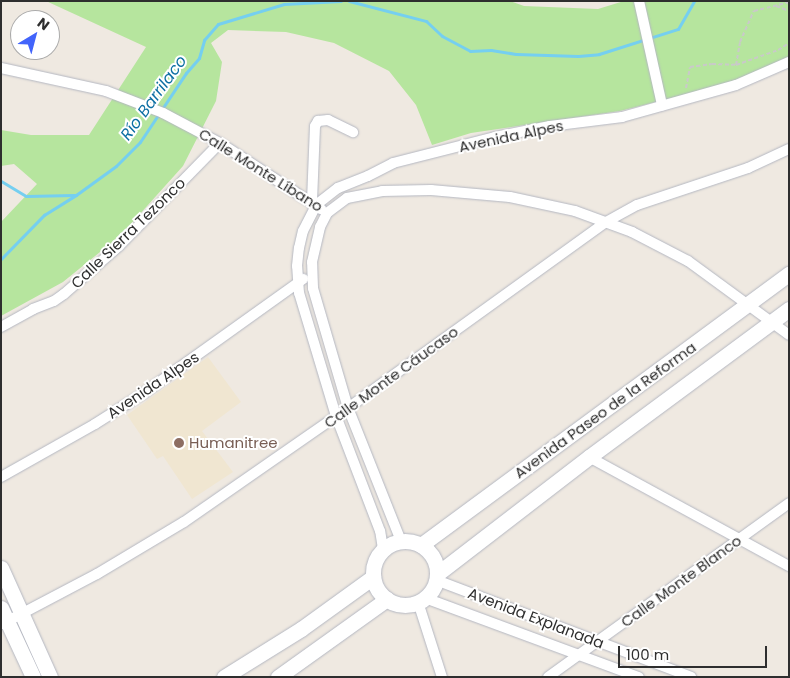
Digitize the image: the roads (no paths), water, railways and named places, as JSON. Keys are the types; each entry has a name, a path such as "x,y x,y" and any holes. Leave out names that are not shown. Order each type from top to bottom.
{"main road":[{"name":"Avenida Paseo de la Reforma","path":"421,545 789,274"},
{"name":"Avenida Paseo de la Reforma","path":"436,577 590,457 789,310"},
{"path":"401,541 421,545 430,553 435,563 436,577 422,600 402,605 387,599 380,593 373,577 377,557 383,549 401,541"},
{"path":"1,568 50,677"},
{"path":"224,677 301,629 373,577"},
{"path":"278,677 387,599"},
{"path":"3,618 33,677"}],"street":[{"path":"639,1 662,105"},
{"name":"Avenida Alpes","path":"298,281 297,266 301,240 314,203 338,188 368,176 392,163 495,137 550,126 622,117 736,85 789,62"},
{"name":"Calle Monte Líbano","path":"1,68 106,91 163,113 196,128 220,142 314,203 326,213 347,198 370,193 431,190 500,196 545,203 606,222 680,257 749,304 789,335"},
{"path":"314,203 315,126 318,121 328,120 353,132"},
{"name":"Calle Sierra Tezonco","path":"1,327 33,309 54,301 64,294 119,246 220,142"},
{"name":"Calle Monte Cáucaso","path":"3,618 23,615 105,570 184,522 348,408 606,222 637,205 748,168 789,149"},
{"path":"368,176 370,193"},
{"path":"326,213 314,246 312,275 317,302 348,408 401,541"},
{"name":"Avenida Alpes","path":"1,477 87,429 144,393 298,281 312,275"},
{"path":"298,281 304,308 336,416 380,531 383,549"},
{"path":"590,457 789,566"},
{"name":"Calle Monte Blanco","path":"548,677 789,503"},
{"name":"Avenida Explanada","path":"436,577 691,677"},
{"path":"422,600 442,677"},
{"name":"Avenida Explanada","path":"422,600 580,654 639,677"}],"waterway":[{"name":"Río Barrilaco","path":"1,259 44,215 116,166 140,142 186,73 199,58 204,40 218,24 284,4 341,1"},
{"name":"Río Barrilaco","path":"349,1 426,21 442,36 470,51 491,50 516,54 578,56 599,54 678,29 694,1"},
{"path":"1,181 26,196 74,195"}],"place":[{"name":"Humanitree","path":"179,443"}]}
